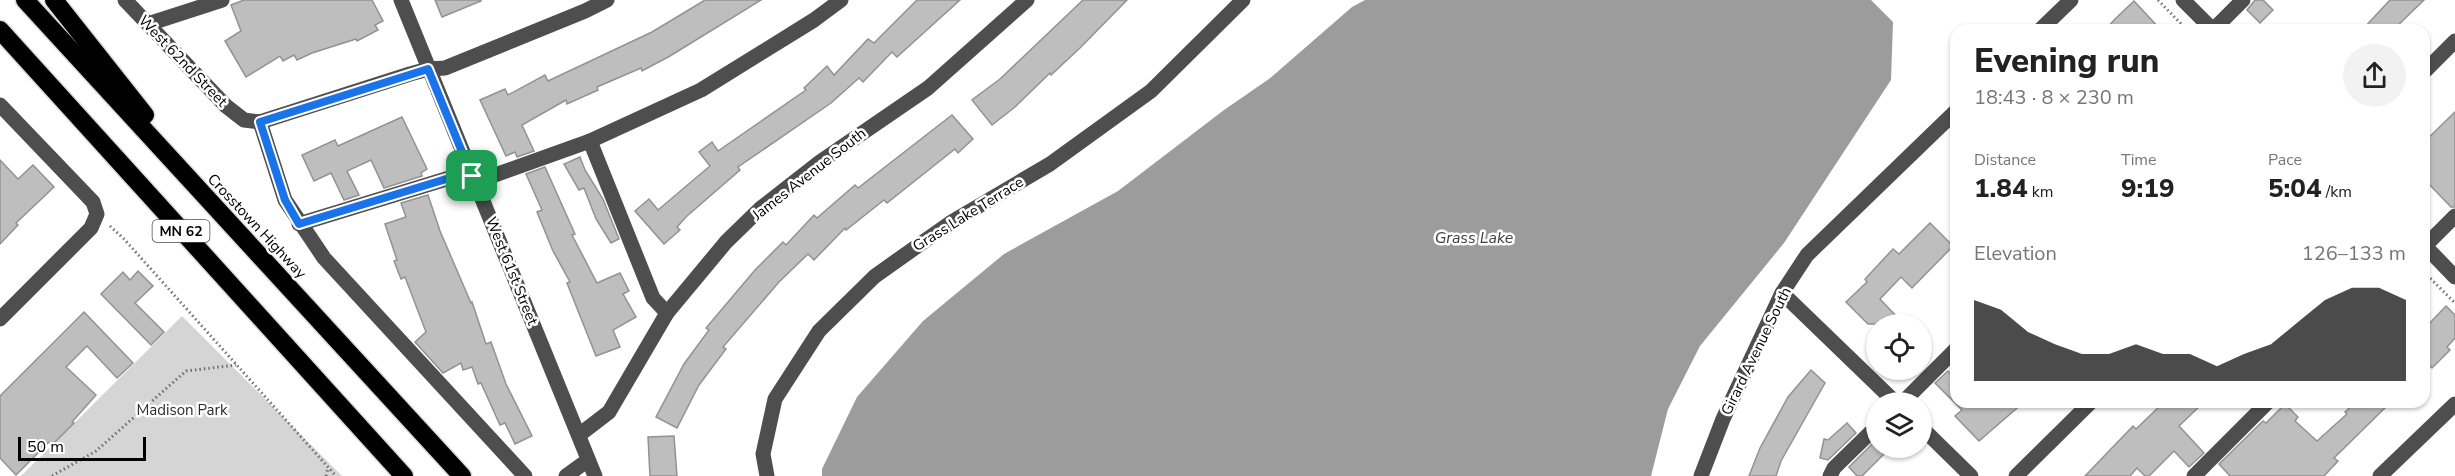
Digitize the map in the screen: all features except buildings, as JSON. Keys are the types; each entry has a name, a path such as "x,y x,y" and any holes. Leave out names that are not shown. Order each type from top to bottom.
{"highway":[{"name":"Crosstown Highway","path":"25,0 462,476"},
{"path":"54,0 250,244"},
{"name":"MN 62","path":"0,30 404,476"},
{"path":"0,39 44,80"}],"street":[{"name":"West 62nd Street","path":"125,0 226,106 244,120 260,122"},
{"path":"148,24 222,0"},
{"name":"West 61st Street","path":"401,0 595,476"},
{"path":"525,476 324,258 285,200 260,122 428,69 446,68 585,12 607,0"},
{"path":"299,224 456,176 495,175 590,141 701,90 814,20 841,0"},
{"name":"James Avenue South","path":"579,435 609,412 667,314 726,242 761,208 820,162 928,88 1027,0"},
{"name":"Grass Lake Terrace","path":"766,476 763,454 775,399 819,331 875,276 950,223 1050,164 1151,91 1243,0"},
{"path":"2046,24 2071,0"},
{"path":"2183,0 2207,24"},
{"path":"2219,24 2243,0"},
{"path":"2430,66 2455,41"},
{"path":"0,105 93,202 97,214 91,228 0,319"},
{"name":"Girard Avenue South","path":"1701,476 1723,419 1782,293 1807,255 1950,117"},
{"path":"590,141 653,298 667,314"},
{"path":"2430,240 2455,216"},
{"path":"2430,252 2455,277"},
{"path":"1782,293 1885,392"},
{"path":"1913,392 1950,355"},
{"path":"2380,476 2455,404"},
{"path":"2016,476 2085,408"},
{"path":"2193,476 2262,408"},
{"path":"1830,476 1834,468 1866,437"},
{"path":"1932,438 1971,476"},
{"path":"566,476 588,460"}],"path":[{"path":"2158,0 2181,24"},
{"path":"97,214 124,238 336,476"},
{"path":"2430,278 2455,303"},
{"path":"52,476 96,451 186,371 236,365"},
{"path":"326,476 328,468"}],"green space":[{"name":"Madison Park","path":"182,316 342,476 21,476"}],"water":[{"name":"Grass Lake","path":"1365,0 1871,0 1893,22 1891,80 1784,243 1700,346 1668,409 1651,476 822,476 822,469 857,397 923,321 1004,254 1118,191 1224,110 1269,79 1352,7"}],"route":[{"path":"428,69 472,176 456,176 299,224 285,200 260,122 428,69"}]}
